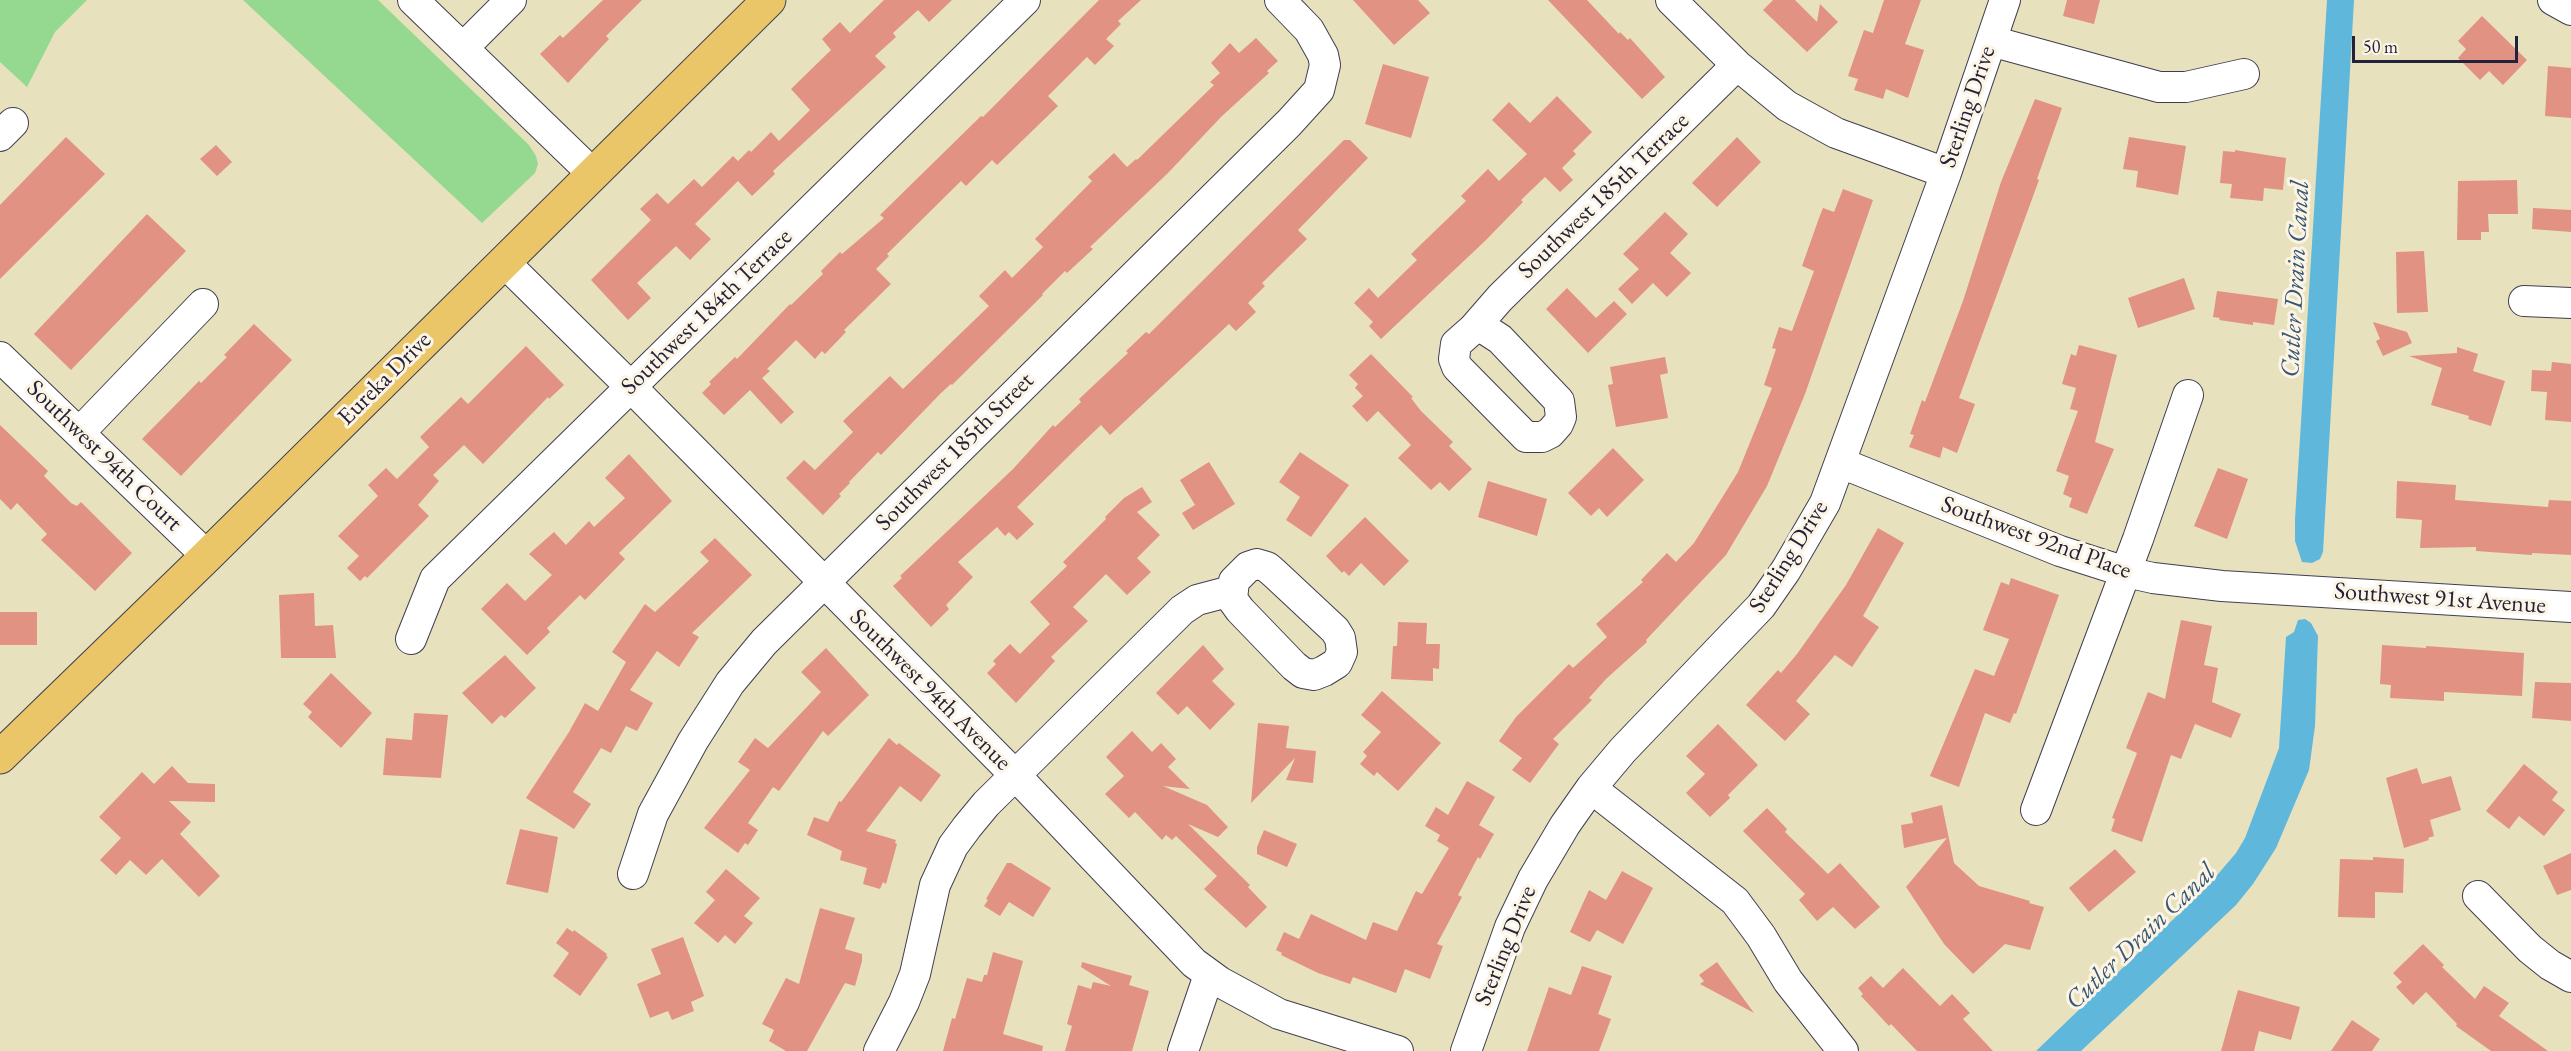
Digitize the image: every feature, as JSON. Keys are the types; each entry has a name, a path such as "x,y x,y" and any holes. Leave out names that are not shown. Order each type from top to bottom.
{"main road":[{"name":"Eureka Drive","path":"1,753 207,556 769,0"}],"street":[{"path":"413,0 593,174"},
{"path":"463,48 511,0"},
{"name":"Southwest 184th Terrace","path":"411,639 435,579 1025,0"},
{"name":"Southwest 185th Street","path":"633,874 653,814 713,707 764,642 1310,102 1319,90 1325,65 1323,55 1310,30 1280,0"},
{"path":"1671,0 1759,85 1809,119 1846,136 1946,172"},
{"name":"Sterling Drive","path":"1466,1051 1521,902 1565,825 1591,788 1623,750 1761,606 1807,537 1825,503 1946,172 2005,0"},
{"path":"2553,0 2571,10"},
{"path":"1991,41 2159,87 2186,87 2244,74"},
{"name":"Southwest 185th Terrace","path":"1473,329 1500,298 1737,65"},
{"name":"Southwest 94th Avenue","path":"504,262 1016,776 1178,949 1209,975 1279,1014 1398,1051"},
{"path":"2524,301 2571,303"},
{"path":"79,433 203,304"},
{"name":"Southwest 94th Court","path":"0,357 207,556"},
{"path":"2036,810 2126,572 2188,395"},
{"name":"Southwest 92nd Place","path":"1841,463 2060,551 2126,572 2212,585 2310,591"},
{"path":"879,1051 904,1002 915,974 935,885 942,865 967,827 986,804 1182,610 1197,600 1231,591"},
{"name":"Southwest 91st Avenue","path":"2310,591 2571,607"},
{"path":"1591,788 1735,901 1755,927 1788,981 1843,1051"},
{"path":"2478,896 2530,949 2550,965 2571,977"},
{"path":"1183,1051 1209,975"}],"green space":[{"path":"0,0 87,0 55,32 27,87 0,62"},
{"path":"243,0 378,0 529,145 538,164 535,173 482,223"}],"water":[{"name":"Cutler Drain Canal","path":"2327,0 2354,0 2323,552 2320,559 2312,563 2302,562 2295,541 2295,519"},
{"name":"Cutler Drain Canal","path":"2305,619 2311,623 2318,636 2315,726 2309,770 2276,848 2253,884 2236,905 2081,1051 2036,1051 2207,887 2236,853 2245,838 2279,748 2286,637 2294,632 2298,620"}],"building":[{"path":"603,0 642,0 606,36 609,39 568,83 540,54 560,35 563,38"},
{"path":"884,0 952,0 929,22 918,10 893,33 896,37 875,56 886,67 773,171 775,174 752,196 738,181 695,224 711,239 690,260 676,246 637,283 651,298 628,320 591,280 651,220 640,209 657,193 668,204 694,179 702,187 733,156 738,161 749,150 751,152 771,132 779,141 810,110 791,89 831,50 822,39 840,22 850,33"},
{"path":"1099,0 1141,0 1118,21 1121,24 1106,39 1114,46 1095,65 1087,57 1048,96 1058,106 997,165 992,160 966,186 961,181 887,254 889,256 876,269 891,284 844,330 846,332 825,354 822,351 815,359 796,340 767,369 770,371 762,378 794,412 781,424 750,390 724,415 702,393 711,384 709,382 735,357 737,359 790,304 823,274 821,271 840,252 842,254 884,218 880,215 981,116 983,117"},
{"path":"1353,0 1418,0 1430,13 1394,45"},
{"path":"1548,0 1587,0 1619,34 1620,32 1628,40 1630,38 1665,77 1642,99"},
{"path":"1773,0 1795,0 1817,22 1820,4 1838,22 1807,52 1763,10"},
{"path":"1884,0 1921,0 1905,44 1924,50 1908,98 1886,89 1883,99 1854,90 1858,79 1848,76 1864,30 1873,33"},
{"path":"2067,0 2100,0 2094,24 2063,16"},
{"path":"2482,16 2527,60 2503,85 2489,71 2480,80 2458,58 2466,49 2458,41"},
{"path":"1256,38 1278,61 1267,71 1269,73 1221,117 1168,173 1090,247 1093,249 1067,273 1065,271 881,455 878,452 849,482 839,494 841,496 823,515 786,478 804,460 815,470 853,432 843,421 890,376 903,389 989,306 979,296 1005,270 1012,278 1043,247 1035,239 1092,181 1088,177 1114,153 1127,167 1137,160 1214,85 1210,82 1220,73 1211,63 1230,43 1239,53"},
{"path":"1383,64 1429,77 1411,138 1365,124"},
{"path":"2548,66 2571,68 2571,118 2545,116"},
{"path":"1557,96 1592,132 1573,151 1576,154 1562,168 1573,180 1560,192 1545,177 1485,241 1381,339 1369,326 1373,322 1354,303 1369,288 1378,298 1417,260 1411,254 1466,201 1461,196 1488,169 1499,181 1527,154 1492,120 1509,102 1530,123"},
{"path":"2035,99 2062,108 2037,179 2039,180 1959,398 1975,404 1957,453 1943,447 1940,458 1909,447 1914,435 1910,434 1922,400 1925,402 1963,301 2001,182"},
{"path":"66,137 105,174 0,279 0,205"},
{"path":"1737,137 1761,162 1717,207 1692,183"},
{"path":"2129,137 2186,146 2178,195 2136,187 2138,171 2123,169"},
{"path":"1344,140 1350,140 1368,158 1298,230 1307,239 1262,283 1265,286 1248,303 1256,312 1236,331 1229,324 1110,435 1101,425 1080,445 1017,507 1034,524 1017,540 1009,532 1005,536 997,527 958,562 973,577 946,605 949,609 931,627 893,586 902,578 900,576 1013,469 1053,425 1055,427 1081,402 1079,399 1128,353 1126,351 1146,332 1149,334"},
{"path":"216,145 232,162 217,176 200,159"},
{"path":"2235,150 2286,158 2283,190 2264,188 2263,201 2230,198 2232,184 2220,183 2223,151 2235,152"},
{"path":"2517,180 2518,214 2488,214 2489,232 2481,232 2481,240 2457,240 2458,181"},
{"path":"1843,189 1873,200 1805,394 1767,486 1726,555 1646,640 1647,642 1606,679 1589,698 1592,700 1553,739 1559,744 1530,783 1512,770 1522,758 1499,741 1516,717 1569,664 1573,668 1607,637 1596,624 1643,582 1641,580 1667,553 1676,562 1694,543 1738,472 1772,388 1764,385 1776,349 1772,348 1779,327 1792,331 1814,271 1802,266 1819,218 1823,208 1834,212"},
{"path":"2533,208 2571,210 2571,232 2532,229"},
{"path":"1665,212 1688,234 1670,253 1691,273 1667,297 1653,283 1632,304 1618,289 1639,269 1623,254"},
{"path":"147,214 186,251 71,370 34,334"},
{"path":"2424,251 2428,312 2397,313 2396,252"},
{"path":"2184,278 2195,309 2138,328 2128,298"},
{"path":"1567,288 1596,318 1614,301 1627,314 1588,353 1546,309"},
{"path":"2217,291 2278,299 2274,325 2253,322 2253,325 2213,317"},
{"path":"2373,322 2407,332 2412,343 2383,356 2376,341 2380,339"},
{"path":"254,324 292,360 181,476 142,439 199,381 201,383 227,357 224,355"},
{"path":"2079,345 2117,355 2095,442 2114,449 2087,514 2069,507 2072,498 2063,494 2069,476 2056,471 2078,411 2070,409 2076,388 2062,384 2071,354 2076,356"},
{"path":"526,346 564,385 549,399 548,397 483,464 464,445 433,475 439,481 418,505 429,516 367,578 365,576 360,581 347,568 359,556 338,536 378,496 368,485 386,468 397,479 429,447 420,437 461,397 468,404"},
{"path":"2457,347 2478,354 2473,371 2505,381 2491,426 2468,419 2469,416 2431,405 2442,368 2409,356 2457,353"},
{"path":"1371,354 1413,397 1411,398 1421,411 1453,442 1449,446 1472,469 1449,491 1440,482 1431,490 1398,458 1411,445 1378,411 1367,422 1352,406 1363,396 1355,388 1358,384 1349,375"},
{"path":"1665,357 1668,373 1660,375 1668,418 1616,427 1608,385 1613,384 1610,367"},
{"path":"2552,362 2571,364 2571,422 2545,420 2547,392 2531,391 2532,370 2551,371"},
{"path":"0,425 48,471 44,476 71,503 77,506 81,502 132,553 95,591 41,540 47,534 17,503 11,510 0,499"},
{"path":"1613,448 1644,480 1607,517 1599,508 1591,516 1568,493"},
{"path":"1300,452 1349,485 1311,537 1286,520 1300,497 1279,482"},
{"path":"629,454 672,501 619,553 625,559 585,600 580,595 547,628 550,632 527,655 481,609 507,583 525,601 552,575 529,554 554,532 566,545 589,521 594,527 625,498 605,478"},
{"path":"1209,462 1235,504 1193,530 1182,513 1195,505 1180,480"},
{"path":"2218,468 2248,479 2227,539 2194,526"},
{"path":"1488,481 1547,499 1537,536 1478,517"},
{"path":"2397,481 2456,485 2455,500 2548,507 2549,500 2571,501 2571,555 2476,551 2476,547 2420,548 2422,520 2396,518"},
{"path":"1142,487 1152,502 1137,512 1160,535 1137,558 1151,572 1127,595 1106,574 1073,607 1088,621 1051,657 1055,661 1016,703 987,673 996,664 993,661 1010,644 1020,654 1050,624 1030,602 1067,566 1063,562 1106,519 1105,517 1124,498"},
{"path":"1365,517 1409,561 1384,586 1361,563 1349,576 1344,571 1342,573 1326,556"},
{"path":"1878,528 1904,543 1863,616 1879,627 1852,667 1835,655 1796,701 1810,714 1785,741 1746,705 1778,670 1781,673 1797,654 1846,585"},
{"path":"715,538 752,575 692,633 699,637 679,667 657,651 630,690 653,703 637,731 626,726 611,753 601,748 573,792 591,804 574,829 526,798 585,703 598,711 626,662 612,652 645,604 655,612 709,561 700,552"},
{"path":"2011,578 2059,595 2016,714 2014,713 2010,723 1985,713 1959,787 1930,776 1975,669 1994,676 2009,639 1983,630 2001,582 2009,585"},
{"path":"314,593 315,626 333,625 336,658 281,658 279,595"},
{"path":"0,612 37,612 37,645 0,645"},
{"path":"2181,620 2212,626 2204,665 2218,668 2212,702 2241,714 2231,738 2195,724 2181,759 2171,755 2142,842 2111,831 2115,819 2112,818 2137,753 2126,748 2148,692 2165,699"},
{"path":"1398,622 1427,623 1426,644 1440,644 1439,669 1433,668 1433,681 1391,679 1393,646 1397,646"},
{"path":"1203,645 1224,669 1212,681 1235,704 1210,730 1187,706 1178,715 1156,693"},
{"path":"2382,645 2524,653 2522,696 2444,692 2444,701 2390,698 2391,685 2380,684"},
{"path":"826,648 869,695 828,736 823,731 779,791 773,787 748,823 758,830 748,845 745,843 738,853 704,828 750,770 738,762 755,738 768,748 821,692 801,672"},
{"path":"505,655 536,688 505,718 501,715 492,724 462,693"},
{"path":"331,673 372,713 341,748 308,717 312,712 303,704"},
{"path":"2535,682 2571,683 2571,721 2532,718"},
{"path":"1382,691 1441,743 1398,791 1377,772 1374,776 1360,764 1367,756 1363,752 1381,732 1361,715"},
{"path":"414,713 448,715 441,778 383,775 386,738 412,740"},
{"path":"1258,723 1289,726 1286,748 1316,751 1313,783 1286,780 1295,758 1251,803"},
{"path":"1718,724 1758,765 1728,795 1730,798 1710,817 1686,793 1705,774 1686,756"},
{"path":"1132,731 1152,752 1161,743 1176,759 1168,767 1190,789 1163,786 1207,805 1228,827 1218,837 1188,824 1250,885 1248,887 1267,907 1246,928 1204,889 1217,876 1176,836 1172,840 1166,835 1162,840 1135,812 1129,818 1105,794 1124,776 1106,757"},
{"path":"889,738 941,775 921,802 900,786 866,831 896,840 897,844 886,884 883,882 880,889 863,884 867,868 840,860 842,851 807,835 814,817 828,822 839,801 841,802"},
{"path":"2524,764 2558,792 2552,800 2565,810 2544,836 2519,816 2509,829 2486,811"},
{"path":"172,766 188,783 215,784 215,802 169,801 191,822 180,834 220,876 199,897 162,859 146,875 130,860 116,875 100,860 121,838 99,817 142,772 154,784"},
{"path":"2417,768 2422,784 2451,776 2461,810 2430,820 2434,836 2428,838 2429,840 2404,848 2386,778"},
{"path":"1467,781 1495,797 1479,825 1494,834 1480,859 1478,857 1458,895 1462,897 1437,944 1443,946 1430,979 1405,969 1396,993 1353,977 1350,984 1318,973 1281,955 1282,953 1276,950 1284,932 1299,939 1311,914 1366,940 1373,922 1397,931 1416,891 1422,894 1449,848 1437,841 1440,835 1425,826 1436,807 1448,815"},
{"path":"1942,805 1954,863 1979,886 2044,907 2030,950 2005,944 1973,974 1944,944 1906,887 1947,838 1904,848 1901,825 1913,823 1911,813"},
{"path":"1767,808 1787,829 1785,832 1828,874 1840,863 1880,907 1855,929 1833,907 1817,921 1799,900 1805,894 1743,831"},
{"path":"520,829 558,837 548,893 506,884"},
{"path":"1264,830 1297,844 1287,867 1257,854 1257,847"},
{"path":"2115,849 2136,872 2089,912 2069,888"},
{"path":"2571,853 2571,890 2557,895 2543,866"},
{"path":"2373,857 2404,859 2403,893 2375,892 2375,918 2338,917 2340,859 2373,860"},
{"path":"1007,863 1011,863 1051,888 1033,917 1009,902 1000,916 984,906"},
{"path":"726,869 760,898 744,916 753,923 735,944 725,935 718,943 694,923 715,900 706,892"},
{"path":"1622,871 1653,888 1623,944 1597,930 1590,942 1570,932 1589,890 1606,900"},
{"path":"820,908 855,918 845,949 862,954 862,961 855,986 845,983 807,1051 786,1051 769,1041 774,1030 762,1024 786,978 799,984"},
{"path":"567,928 573,932 574,930 608,957 580,996 553,976 569,953 556,943"},
{"path":"683,937 704,996 691,1002 694,1011 672,1020 668,1011 650,1018 637,984 661,974 651,949"},
{"path":"2423,944 2444,965 2442,967 2475,999 2484,986 2509,1003 2499,1016 2548,1051 2491,1051 2456,1026 2457,1024 2426,992 2413,1005 2396,987 2402,982 2393,973"},
{"path":"993,952 1023,961 1003,1034 1043,1046 1042,1051 943,1051 967,978 982,982 984,975 987,975"},
{"path":"1082,962 1132,976 1129,985 1149,991 1132,1051 1065,1051 1072,1026 1067,1024 1078,985 1091,989 1093,982 1111,986 1081,967"},
{"path":"1717,962 1754,1013 1700,984 1704,981 1699,975"},
{"path":"1582,966 1612,976 1598,1014 1611,1019 1599,1051 1527,1051 1549,987 1571,995"},
{"path":"1903,968 1940,1006 1952,994 1970,1013 1963,1019 1993,1051 1917,1051 1891,1024 1889,1026 1861,996 1863,994 1858,988 1871,976 1883,988"},
{"path":"2238,990 2300,1007 2291,1040 2259,1031 2254,1051 2221,1051"},
{"path":"2352,1020 2380,1039 2372,1051 2331,1051"}]}
